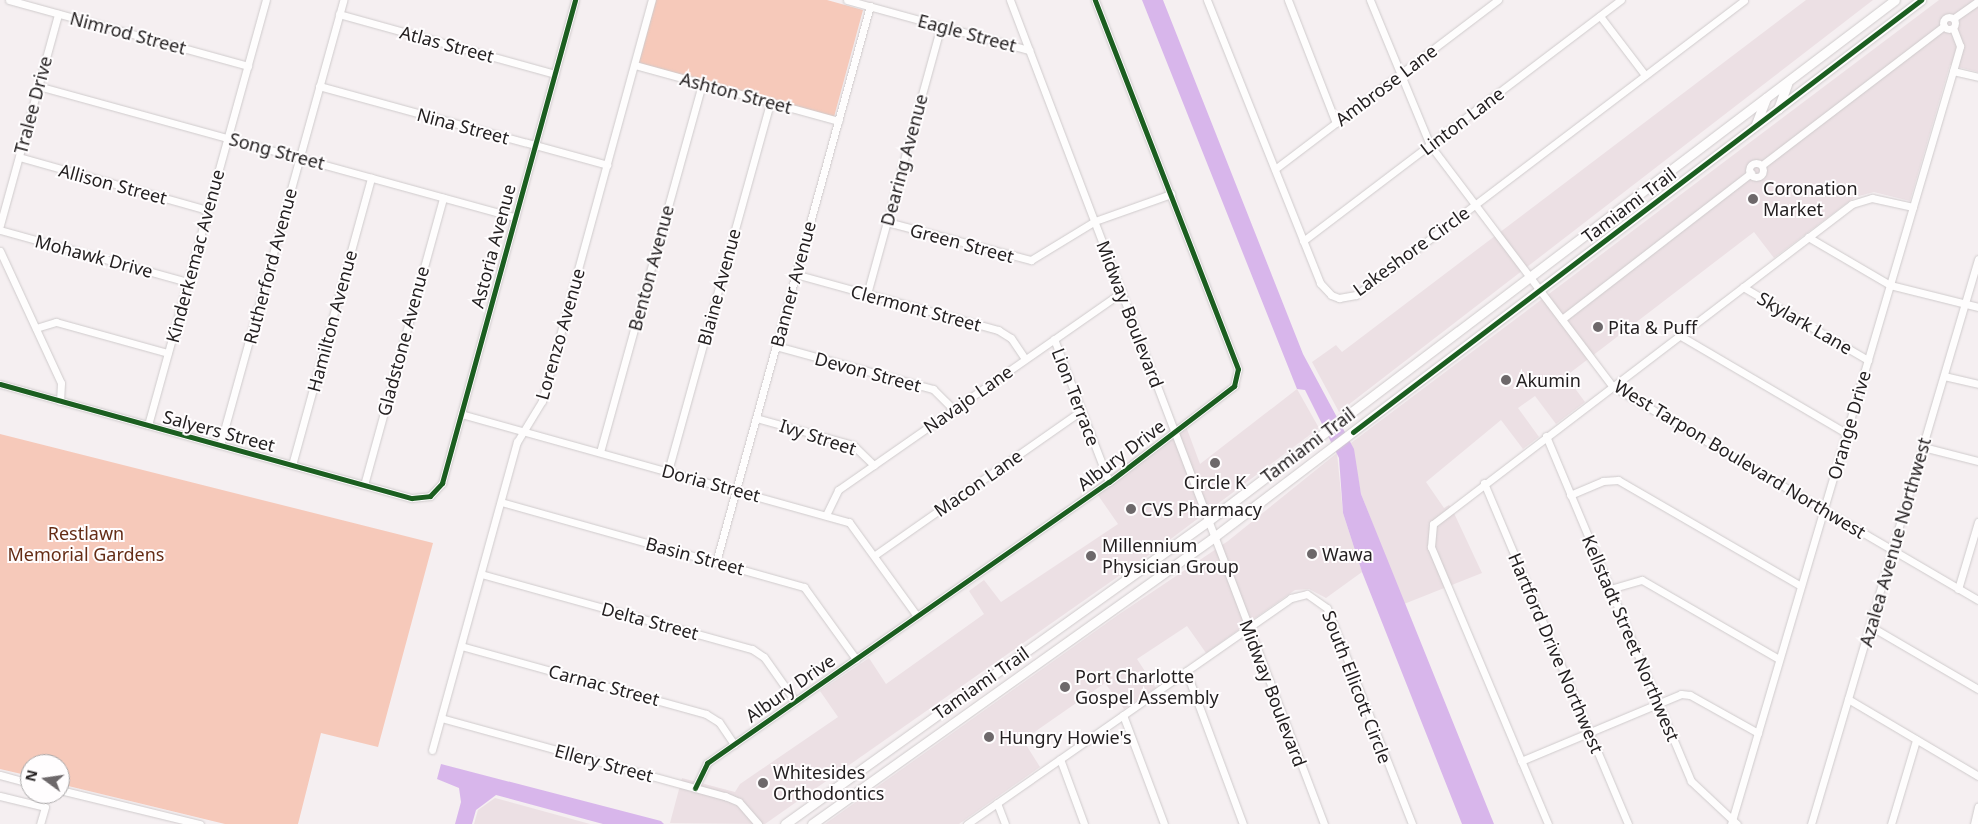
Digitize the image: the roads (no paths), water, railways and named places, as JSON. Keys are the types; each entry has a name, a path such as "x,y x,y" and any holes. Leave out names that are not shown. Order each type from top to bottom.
{"main road":[{"name":"Tamiami Trail","path":"785,824 1208,521 1895,0"},
{"name":"Tamiami Trail","path":"812,824 1214,537 1921,0"},
{"path":"1778,109 1790,80"},
{"path":"1754,127 1766,98"}],"street":[{"name":"Nimrod Street","path":"9,0 248,66"},
{"name":"Kinderkemac Avenue","path":"148,425 266,0"},
{"name":"Rutherford Avenue","path":"220,445 343,0"},
{"name":"Lorenzo Avenue","path":"432,750 517,442 542,401 652,0"},
{"name":"Eagle Street","path":"848,0 1029,50"},
{"name":"Midway Boulevard","path":"1010,0 1324,824"},
{"name":"Albury Drive","path":"695,788 707,763 1109,482 1228,392 1238,369 1096,0"},
{"name":"Lakeshore Circle","path":"1207,0 1324,290 1348,298 1475,205 1744,0"},
{"path":"1288,0 1336,123"},
{"name":"Ambrose Lane","path":"1275,169 1498,0"},
{"name":"Linton Lane","path":"1304,241 1621,0"},
{"name":"Astoria Avenue","path":"430,496 442,483 555,74 572,1"},
{"name":"West Tarpon Boulevard Northwest","path":"1372,1 1430,145 1612,386 1978,600"},
{"path":"1944,26 1944,18 1954,18 1978,1"},
{"name":"Banner Avenue","path":"716,562 870,6"},
{"name":"Tralee Drive","path":"0,225 58,14"},
{"name":"Atlas Street","path":"339,14 555,74"},
{"path":"1600,16 1645,76"},
{"name":"Orange Drive","path":"1733,823 1801,586 1954,71 1960,46 1953,28 1954,18"},
{"name":"Dearing Avenue","path":"867,294 941,26"},
{"path":"1562,319 1751,173 1752,164 1762,165 1944,26 1953,28"},
{"name":"Ashton Street","path":"635,65 838,121"},
{"path":"1954,71 1978,77"},
{"name":"Benton Avenue","path":"600,452 702,84"},
{"name":"Song Street","path":"38,86 515,217"},
{"name":"Nina Street","path":"319,86 607,166"},
{"name":"Blaine Avenue","path":"668,471 770,102"},
{"name":"Allison Street","path":"19,157 208,210"},
{"name":"Hamilton Avenue","path":"292,465 371,178"},
{"name":"Green Street","path":"887,222 1031,260 1095,221 1171,194"},
{"name":"Gladstone Avenue","path":"364,485 443,198"},
{"path":"1548,824 1446,584 1431,547 1429,532 1438,518 1808,237 1865,198 1913,208"},
{"name":"Mohawk Drive","path":"0,230 188,282"},
{"path":"1808,237 1890,285 1978,307"},
{"path":"0,251 61,383 60,401"},
{"name":"Azalea Avenue Northwest","path":"1811,824 1978,259"},
{"name":"Clermont Street","path":"795,274 1004,333 1025,359"},
{"name":"Skylark Lane","path":"1743,287 1868,360"},
{"name":"Navajo Lane","path":"826,515 838,490 1122,292"},
{"path":"36,328 56,322 168,353"},
{"path":"1679,335 1846,434"},
{"name":"Lion Terrace","path":"1054,339 1109,482"},
{"name":"Devon Street","path":"776,346 932,390 953,409"},
{"path":"1944,376 1978,384"},
{"name":"Salyers Street","path":"0,384 412,498 430,496"},
{"name":"Macon Lane","path":"875,555 1081,411"},
{"name":"Doria Street","path":"461,414 850,522 917,616"},
{"name":"Ivy Street","path":"756,418 853,445 874,465"},
{"name":"Kellstadt Street Northwest","path":"1546,436 1691,781 1733,823"},
{"path":"1922,447 1978,461"},
{"path":"1570,495 1603,481 1618,480 1801,586"},
{"name":"Hartford Drive Northwest","path":"1484,483 1628,824"},
{"name":"Basin Street","path":"500,502 804,587 856,659"},
{"path":"1958,588 1978,522"},
{"name":"Delta Street","path":"481,574 752,649 764,657 795,701"},
{"path":"1610,589 1642,580 1780,659"},
{"name":"South Ellicott Circle","path":"1248,627 1299,594 1322,601 1412,824"},
{"path":"1870,626 1978,689"},
{"path":"966,824 1248,627"},
{"name":"Carnac Street","path":"461,646 706,714 719,722 734,744"},
{"path":"1186,671 1243,824"},
{"path":"1521,761 1658,703 1690,695 1758,733"},
{"path":"1848,700 1978,776"},
{"path":"1123,715 1164,824"},
{"name":"Ellery Street","path":"441,718 695,788 739,802 758,824"},
{"path":"1891,824 1916,740"},
{"path":"1060,759 1084,824"},
{"path":"0,775 20,780"},
{"path":"70,792 200,824"},
{"path":"0,796 45,807 40,824"},
{"path":"997,803 1005,824"},
{"path":"1974,824 1978,806"}],"place":[{"name":"Coronation Market","path":"1753,199"},
{"name":"Pita & Puff","path":"1598,327"},
{"name":"Akumin","path":"1506,380"},
{"name":"Circle K","path":"1215,463"},
{"name":"CVS Pharmacy","path":"1131,509"},
{"name":"Wawa","path":"1312,554"},
{"name":"Millennium Physician Group","path":"1091,556"},
{"name":"Port Charlotte Gospel Assembly","path":"1065,687"},
{"name":"Hungry Howie's","path":"989,737"},
{"name":"Whitesides Orthodontics","path":"763,783"}],"park label":[{"name":"Restlawn Memorial Gardens","path":"86,544"}]}
